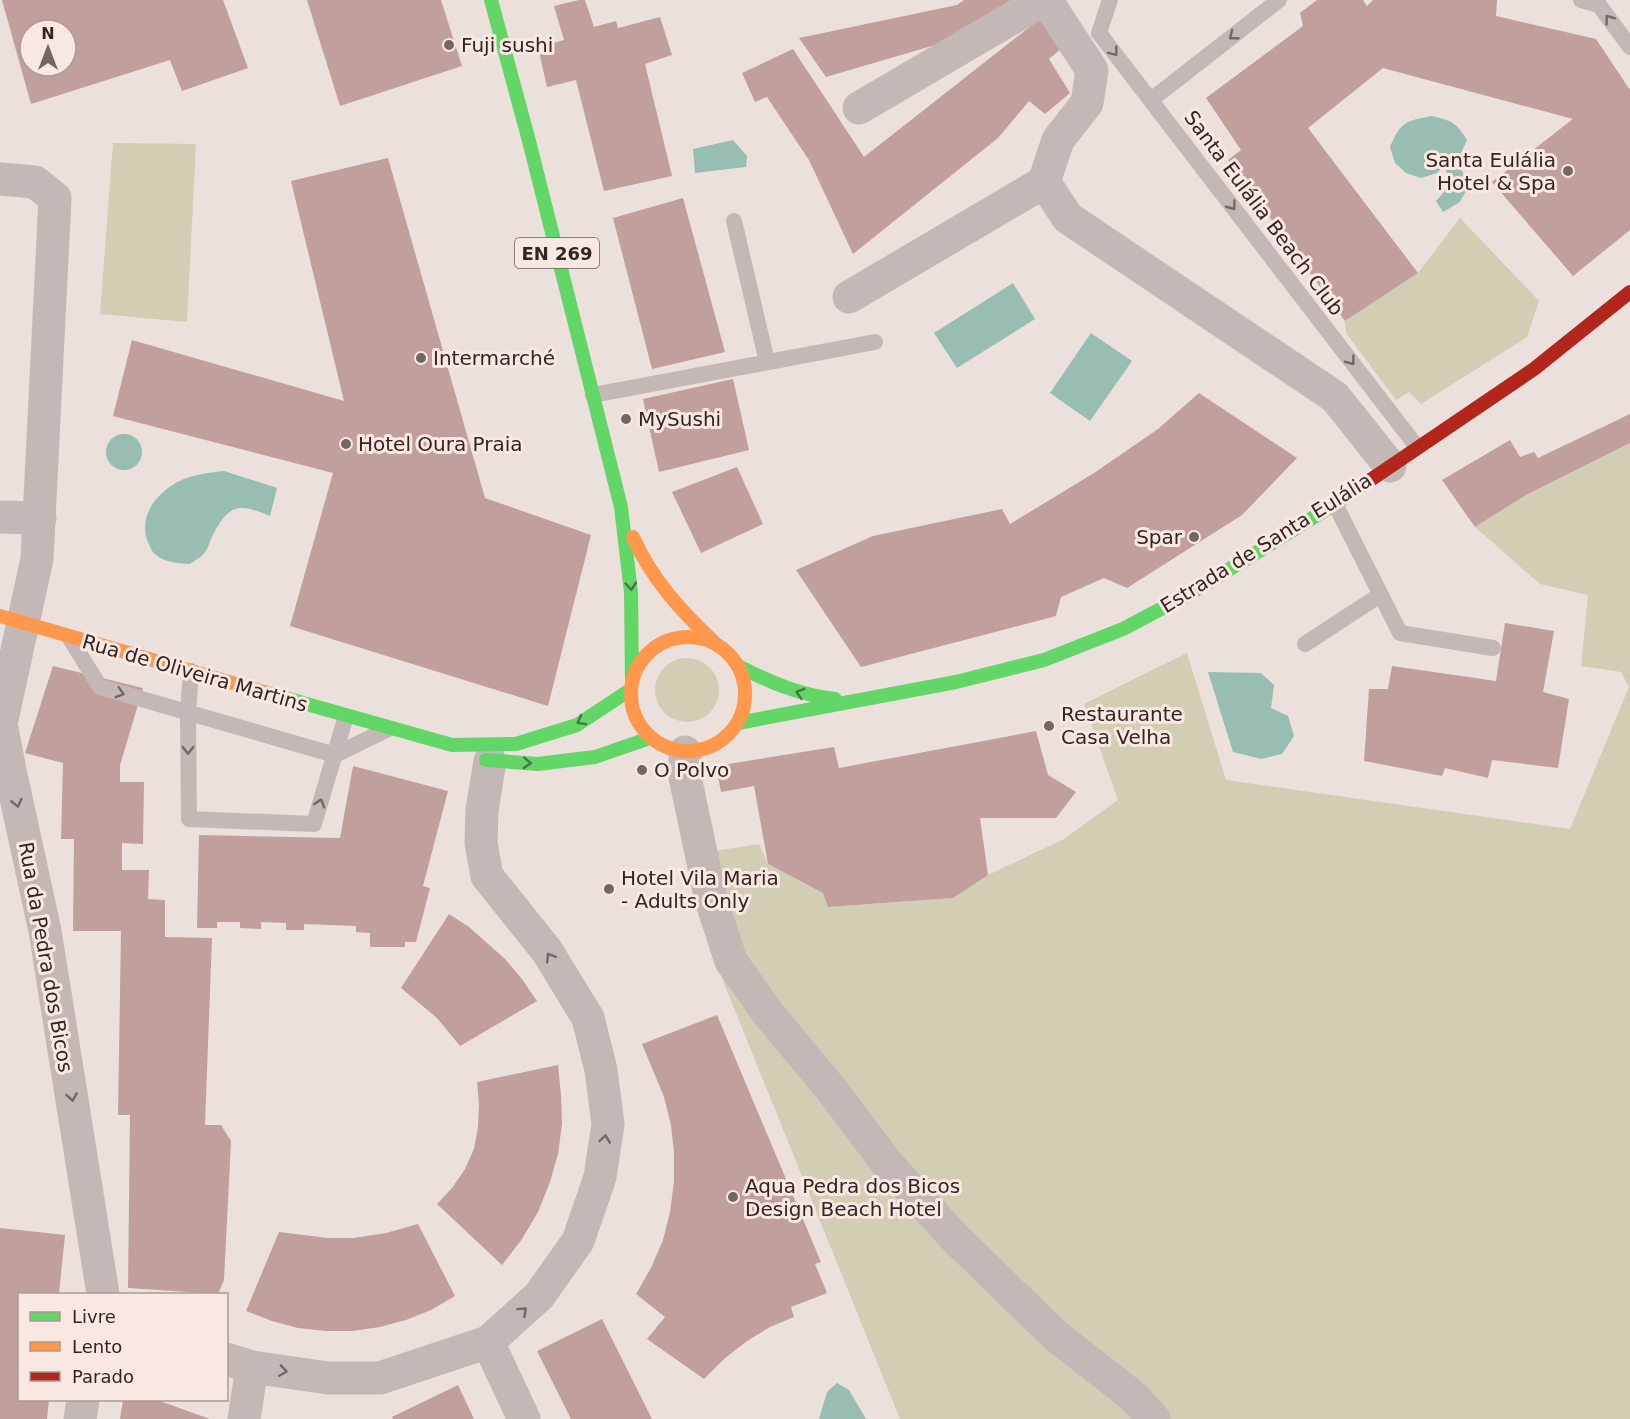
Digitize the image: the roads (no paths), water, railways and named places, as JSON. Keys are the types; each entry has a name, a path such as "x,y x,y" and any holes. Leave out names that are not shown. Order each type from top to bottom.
{"street":[{"name":"Estrada de Santa Eulália","path":"490,0 532,153 621,507 632,592 631,704 634,716 641,728 660,745 672,750 701,751 716,745 729,735 738,723 744,709 746,694 744,680 729,654 685,616 658,583 637,546 621,507"},
{"path":"849,297 1044,182 1058,140 1087,103 1092,70 1045,0 859,108"},
{"name":"Rua da Pedra dos Bicos","path":"0,179 35,182 55,198 37,559 11,619 1,724 45,931 103,1293"},
{"path":"1044,182 1068,218 1335,397 1390,466"},
{"name":"Estrada de Santa Eulália","path":"738,723 956,682 1044,660 1123,629 1191,593 1335,504 1534,369 1630,292"},
{"path":"0,517 40,518"},
{"name":"Rua de Oliveira Martins","path":"11,619 452,745 516,744 577,725 631,684"},
{"path":"631,684 640,663 651,650 666,641 683,637 700,638 716,644"},
{"name":"Estrada de Santa Eulália","path":"738,666 776,685 816,697 858,701"},
{"name":"Rua de Oliveira Martins","path":"390,728 490,761 538,764 595,757 650,738"},
{"path":"686,752 686,777 711,900 731,961 767,1012 831,1089 886,1162 953,1236 1056,1336 1134,1396 1154,1419"},
{"path":"244,1419 239,1363 328,1378 380,1378 488,1342 539,1296 578,1241 600,1177 608,1124 601,1070 588,1018 547,951 487,876 481,843 482,810 490,761"},
{"path":"488,1342 524,1419"},
{"path":"80,1419 83,1401"}],"lane":[{"name":"Santa Eulália Beach Club","path":"1110,0 1099,33 1417,447"},
{"path":"1151,100 1279,0"},
{"path":"1581,0 1599,5 1630,47"},
{"path":"734,221 767,362"},
{"path":"593,395 874,342"},
{"path":"1335,504 1400,633 1493,648"},
{"path":"1305,644 1380,595"},
{"path":"69,636 100,687 188,713 335,755 390,728"},
{"path":"191,670 188,713 189,819 314,824 346,716"}],"water":[{"path":"1432,116 1453,123 1467,140 1457,162 1463,173 1467,189 1460,202 1443,212 1436,201 1448,185 1444,166 1437,173 1421,178 1406,173 1395,163 1390,147 1405,124"},
{"path":"733,140 747,156 746,167 695,173 693,149"},
{"path":"1013,283 1035,319 957,368 934,333"},
{"path":"1091,333 1132,361 1090,421 1050,393"},
{"path":"124,434 137,439 142,452 137,465 124,470 111,465 106,452 111,439"},
{"path":"224,471 277,488 270,516 243,508 230,512 219,525 204,554 190,564 167,561 154,554 146,538 145,529 148,513 157,498 183,479"},
{"path":"1208,672 1261,673 1274,685 1271,708 1288,716 1294,736 1282,754 1261,759 1233,752"},
{"path":"837,1383 849,1390 866,1419 819,1419 827,1392"}],"place":[{"name":"Fuji sushi","path":"449,45"},
{"name":"Santa Eulália Hotel & Spa","path":"1568,171"},
{"name":"Intermarché","path":"421,358"},
{"name":"MySushi","path":"626,419"},
{"name":"Hotel Oura Praia","path":"346,444"},
{"name":"Spar","path":"1194,537"},
{"name":"Restaurante Casa Velha","path":"1049,726"},
{"name":"O Polvo","path":"642,770"},
{"name":"Hotel Vila Maria - Adults Only","path":"609,889"},
{"name":"Aqua Pedra dos Bicos Design Beach Hotel","path":"733,1197"}]}
